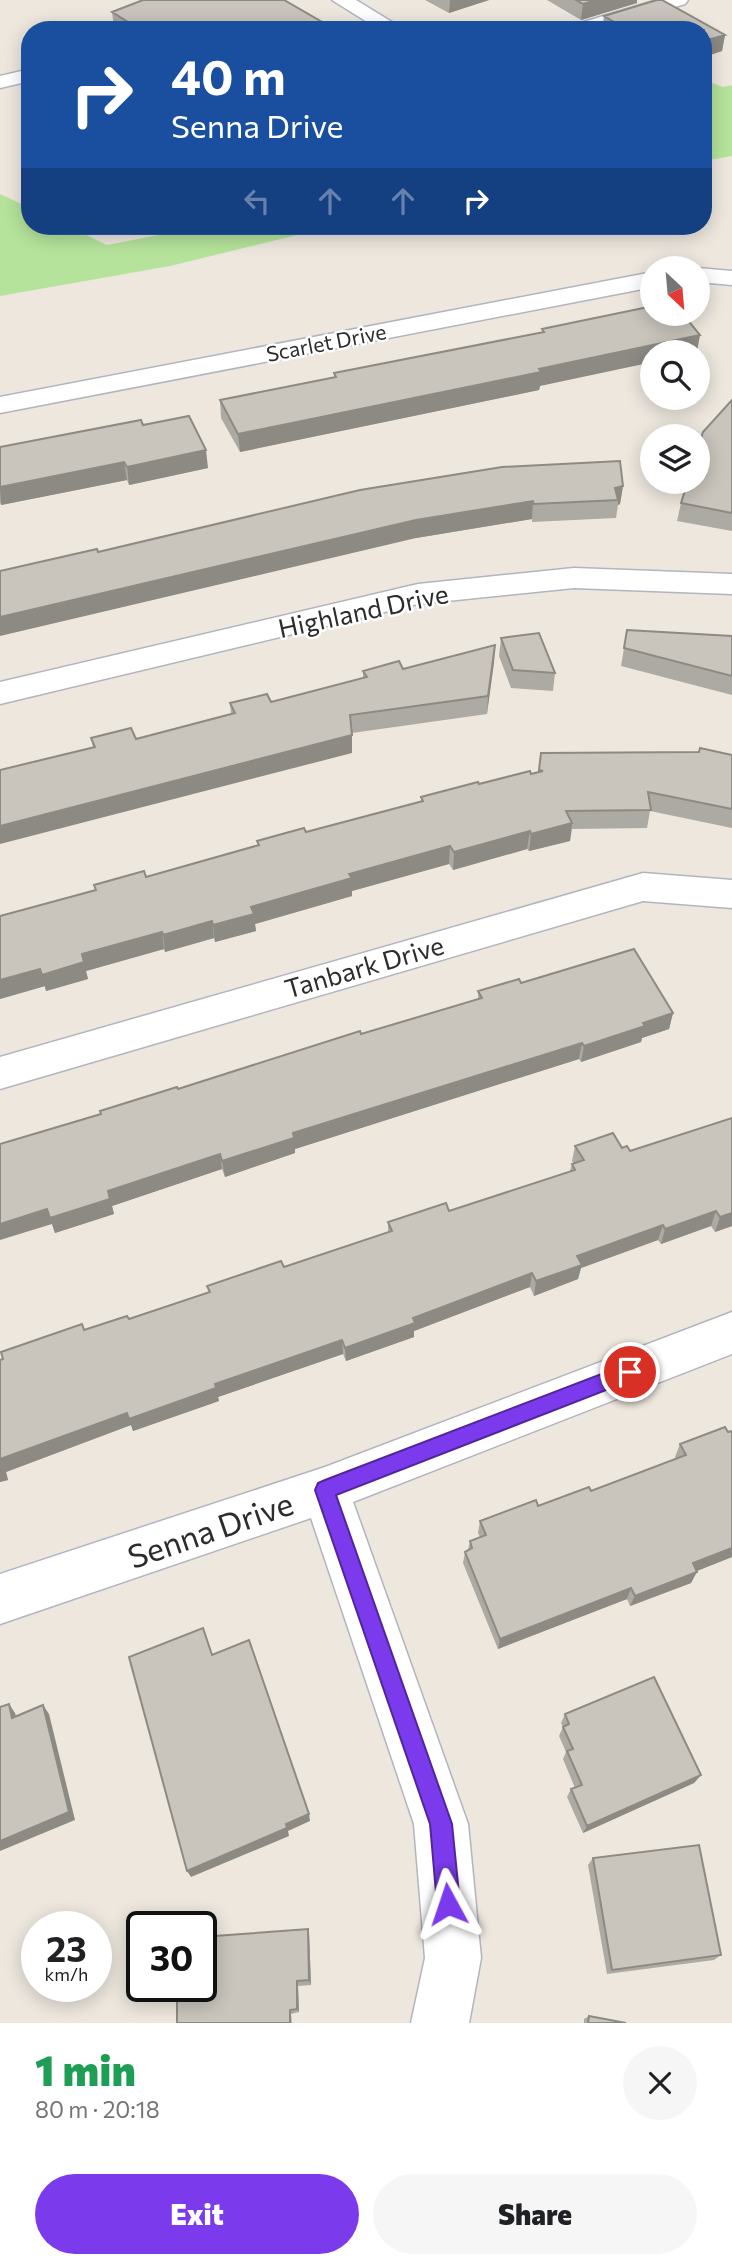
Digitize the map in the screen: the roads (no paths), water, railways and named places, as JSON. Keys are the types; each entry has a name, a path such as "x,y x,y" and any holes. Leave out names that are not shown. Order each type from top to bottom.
{"street":[{"path":"342,0 379,21"},
{"path":"607,21 678,0"},
{"path":"0,82 21,77"},
{"path":"710,276 732,278"},
{"name":"Scarlet Drive","path":"0,405 640,282"},
{"name":"Highland Drive","path":"0,693 418,594 574,578 732,584"},
{"name":"Tanbark Drive","path":"0,1073 643,887 732,894"},
{"name":"Senna Drive","path":"0,1600 325,1490 732,1333"},
{"path":"325,1490 441,1824 453,1958 440,2023"}]}
